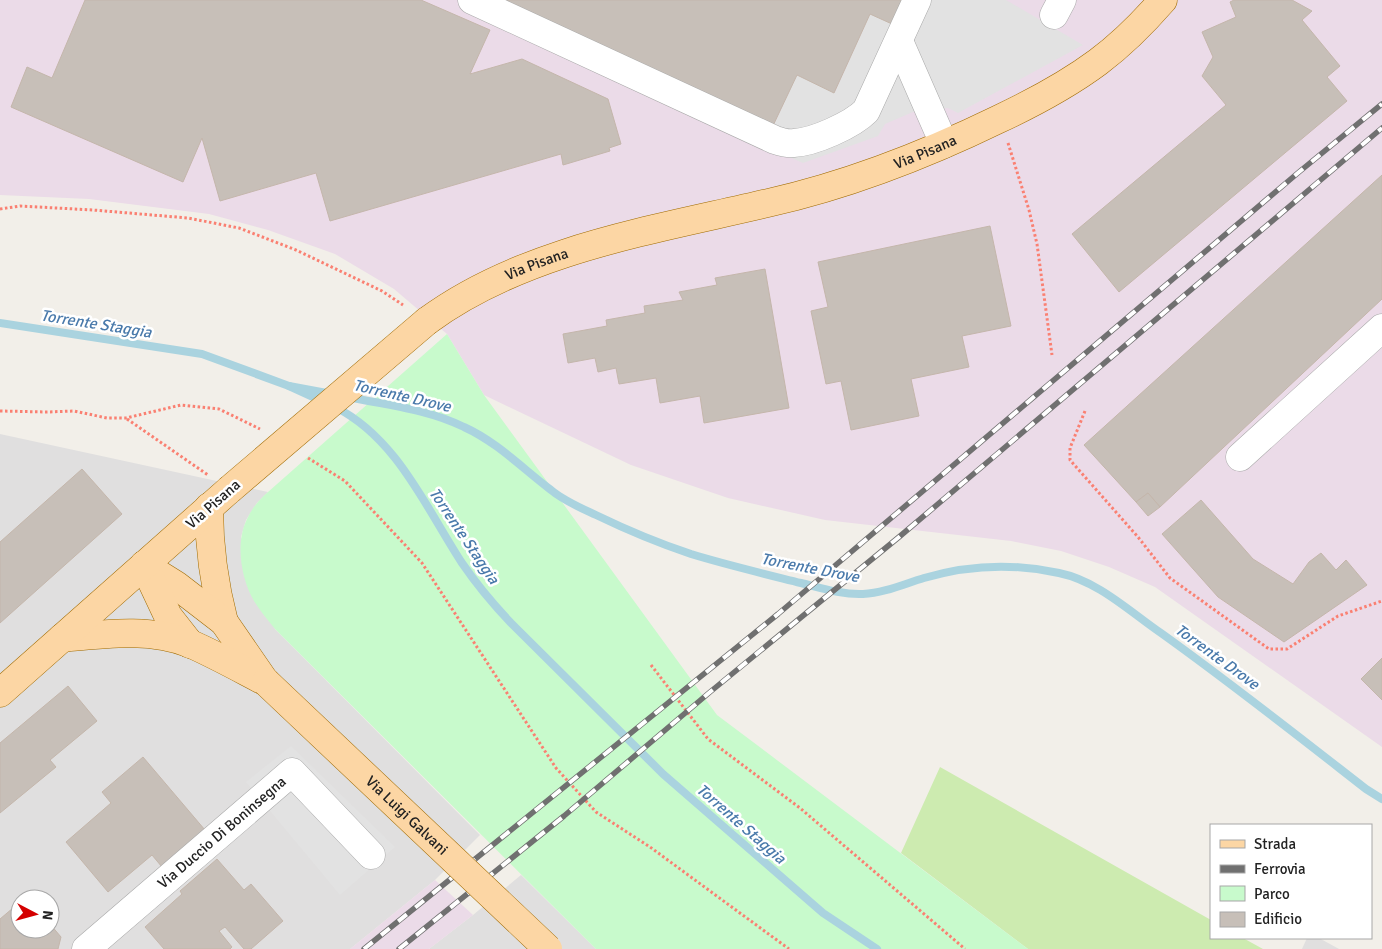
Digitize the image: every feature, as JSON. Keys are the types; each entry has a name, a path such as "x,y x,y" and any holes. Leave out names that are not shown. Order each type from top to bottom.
{"main road":[{"name":"Via Pisana","path":"0,694 219,498 426,321 458,299 483,285 528,266 648,231 784,200 829,187 944,144 1044,96 1096,63 1134,30 1159,1"},
{"name":"Via Luigi Galvani","path":"219,498 210,541 214,577 224,622"},
{"name":"Via Luigi Galvani","path":"144,565 176,585 224,622 266,682 548,949"},
{"name":"Via Luigi Galvani","path":"144,565 168,616 190,644"},
{"name":"Via Luigi Galvani","path":"62,638 116,634 160,636 190,644 266,682"}],"street":[{"path":"472,0 767,136 793,144 819,137 861,116 869,106 917,0"},
{"path":"899,41 944,144"},
{"path":"1240,457 1382,328"},
{"name":"Via Duccio Di Boninsegna","path":"86,949 292,772 371,855"}],"path":[{"path":"999,119 1023,188 1033,227 1040,263 1052,355"},
{"path":"0,209 20,206 93,210 188,218 239,228 296,250 382,291 426,321"},
{"path":"0,411 74,411 107,418 126,418 181,405 219,409 268,434"},
{"path":"1085,411 1070,448 1070,460 1138,537 1170,578 1269,649 1287,649 1338,616 1382,601"},
{"path":"126,418 219,498"},
{"path":"302,455 345,480 422,563 556,768 596,812 650,847 789,949"},
{"path":"651,665 708,739 800,808 965,949"}],"shaded area":[{"path":"0,0 1382,0 1382,747 1155,587 1109,567 1061,551 1011,541 825,520 728,498 631,465 484,395 447,334 394,289 335,254 268,230 209,214 89,199 0,195"},
{"path":"903,0 1006,0 1083,45 958,113 948,108 913,112 885,124 878,136 803,163 764,146 797,75 835,92 870,14"},
{"path":"0,434 268,492 257,503 246,520 241,537 275,629 480,835 435,880 350,949 0,949"},
{"path":"291,746 395,847 340,895 246,782"},
{"path":"521,875 596,949 429,949 473,915"},
{"path":"435,880 473,915 429,949 350,949"},
{"path":"1307,939 1321,939 1339,949 1302,949"}],"green space":[{"path":"447,334 484,395 717,715 1028,949 596,949 275,629 254,601 243,572 241,539 251,511 268,492"},
{"path":"940,767 1210,919 1210,939 1245,939 1263,949 1028,949 901,853"}],"building":[{"path":"85,0 421,0 490,30 470,74 522,59 608,99 621,144 609,148 610,151 563,165 561,154 330,221 316,173 220,201 202,138 183,182 11,107 27,67 52,78"},
{"path":"484,0 903,0 892,24 870,14 834,93 797,75 770,132"},
{"path":"1234,0 1292,0 1312,11 1302,20 1340,66 1327,77 1347,101 1119,292 1072,234 1226,105 1202,76 1213,57 1202,32 1236,17 1230,2"},
{"path":"1382,175 1382,299 1160,507 1148,493 1136,502 1084,445"},
{"path":"990,226 1011,326 962,336 969,367 911,379 919,416 851,430 841,381 826,384 811,311 828,307 818,262"},
{"path":"765,269 789,408 704,423 700,396 660,403 656,378 619,384 616,368 598,372 595,358 568,363 563,334 607,326 606,320 645,313 644,306 683,300 679,292 717,285 715,278"},
{"path":"82,469 122,514 0,623 0,542"},
{"path":"1148,493 1160,507 1148,516 1136,502"},
{"path":"1201,500 1253,559 1293,584 1309,562 1321,553 1336,570 1346,560 1367,585 1284,642 1218,597 1162,534"},
{"path":"1382,658 1382,700 1361,679"},
{"path":"68,686 97,721 50,760 56,767 0,813 0,743"},
{"path":"143,757 205,830 162,867 152,855 108,892 66,842 111,803 102,792"},
{"path":"217,859 244,890 251,884 283,921 251,949 244,949 225,927 219,931 232,947 230,949 164,949 145,927 182,894 180,891"},
{"path":"10,910 10,939 60,939 60,936 61,937 58,949 0,949 0,919"}],"waterway":[{"name":"Torrente Staggia","path":"0,323 202,354 289,386 324,402"},
{"name":"Torrente Drove","path":"289,386 332,394"},
{"name":"Torrente Drove","path":"348,397 421,412 464,427 498,448 561,498 643,536 705,558 824,589 848,593 871,593 957,570 991,567 1042,570 1073,577 1100,590 1125,606 1239,690 1366,789 1382,799"},
{"name":"Torrente Staggia","path":"335,407 357,420 393,455 468,571 485,594 511,623 663,774 823,913 877,949"}],"railway":[{"path":"364,949 778,614 1299,172 1382,104"},
{"path":"399,949 564,816 710,692 899,537 1382,128"}]}
